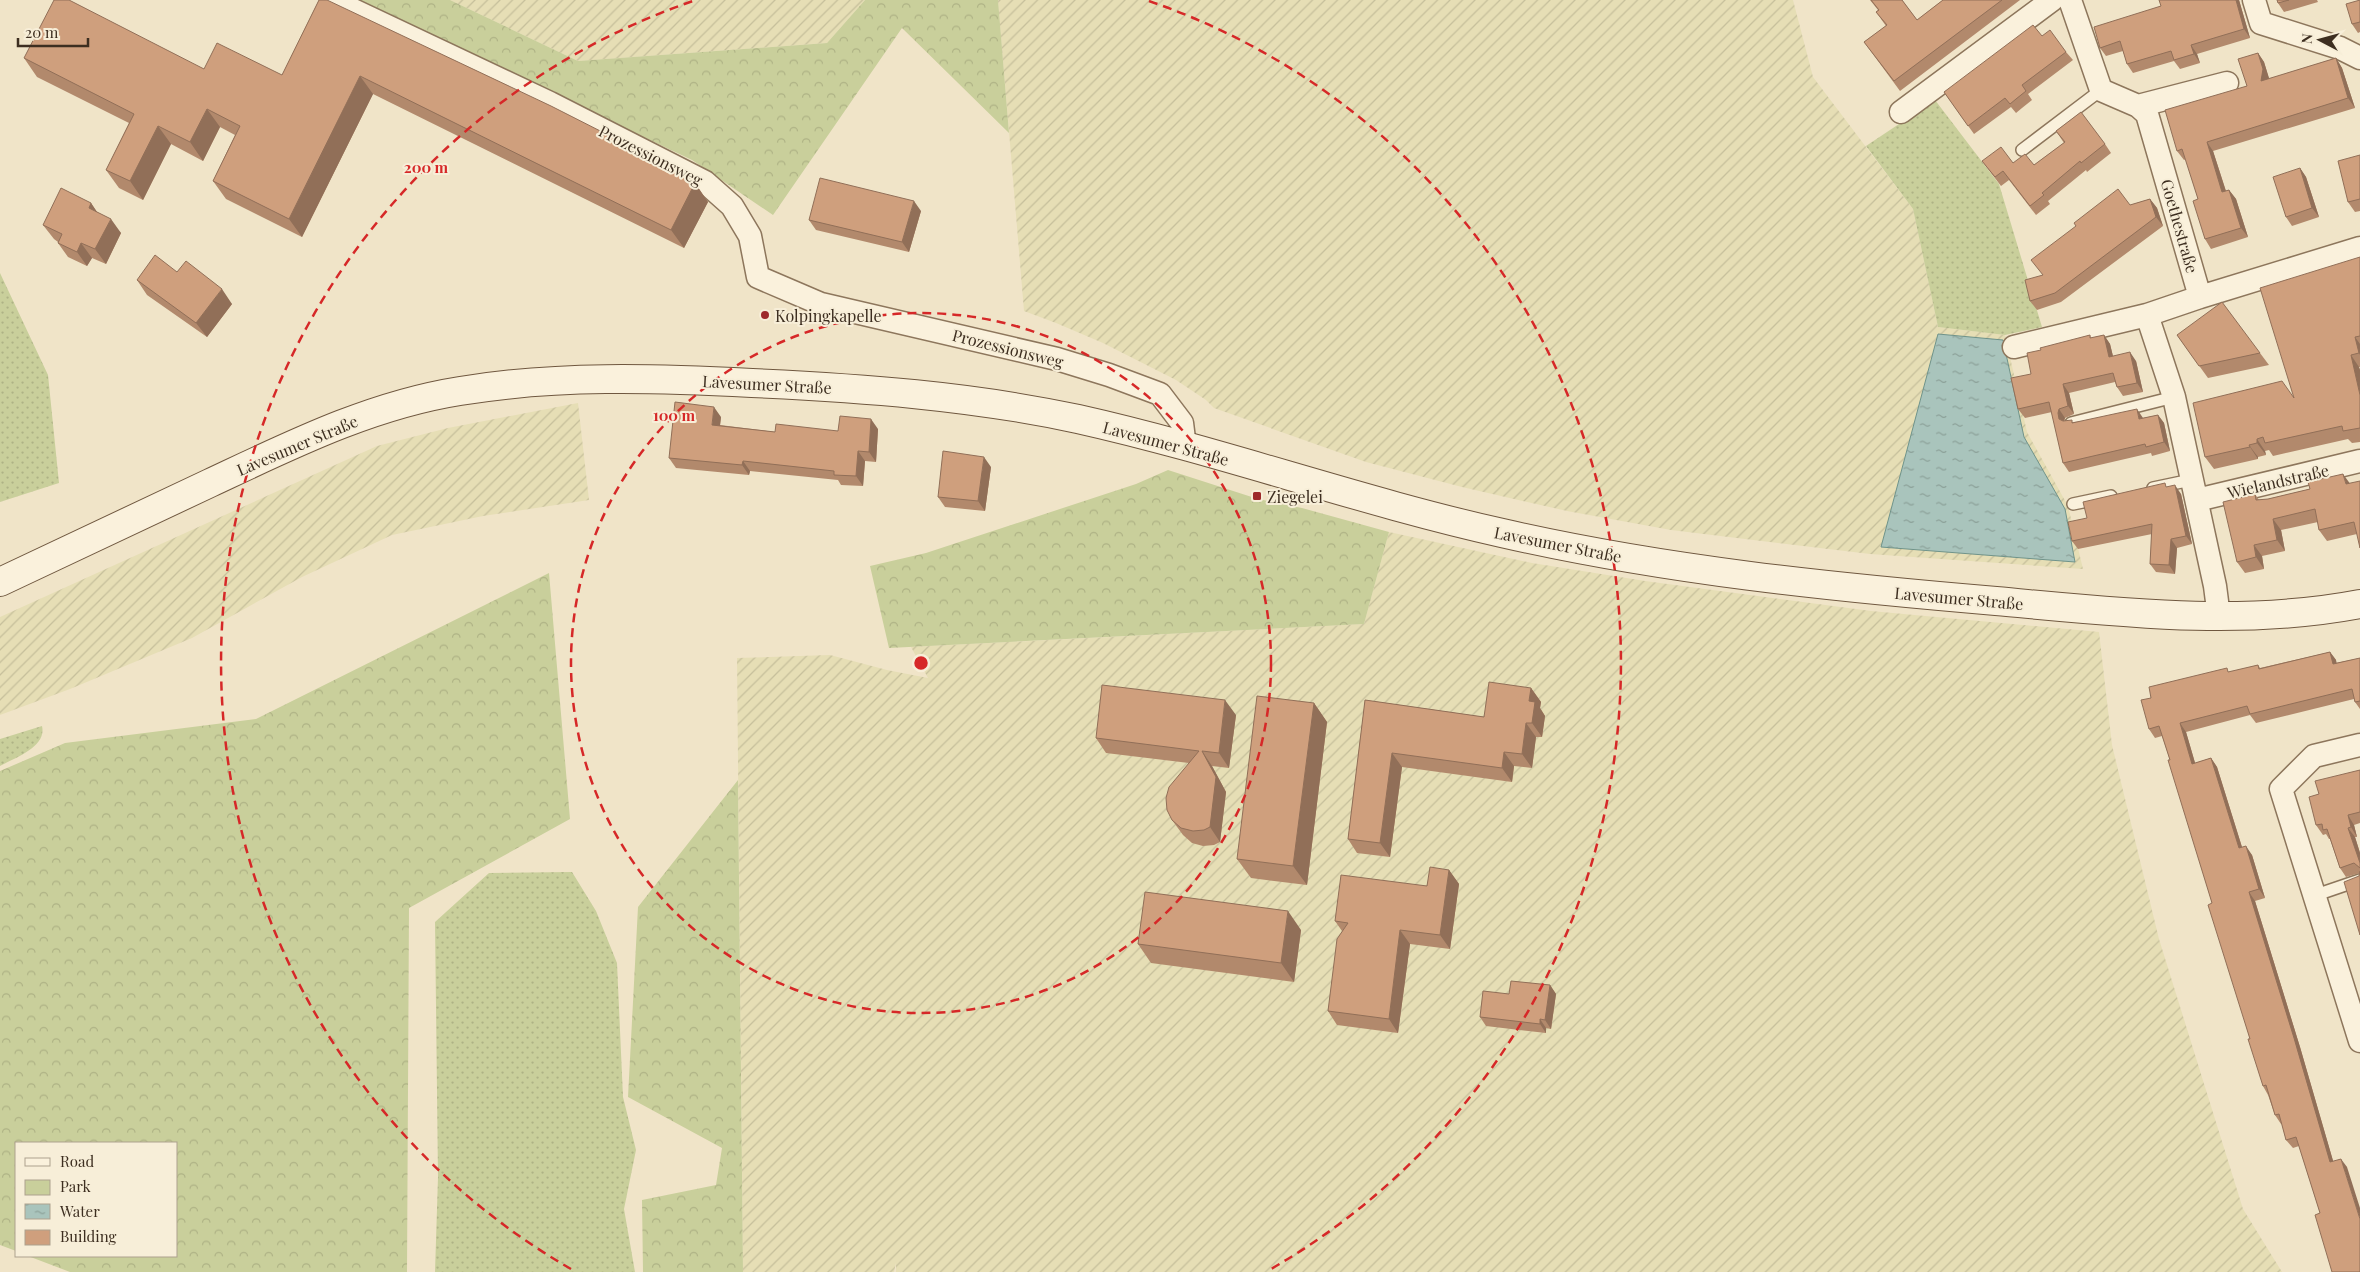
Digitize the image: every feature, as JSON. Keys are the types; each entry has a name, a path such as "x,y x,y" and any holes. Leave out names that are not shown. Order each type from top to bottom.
{"street":[{"name":"Prozessionsweg","path":"332,0 550,103 705,182 732,206 750,236 758,277 821,304 1057,359 1110,375 1160,394 1182,423 1185,448"},
{"path":"1901,112 2052,0"},
{"path":"2070,0 2101,90 2138,106 2227,83"},
{"path":"2254,0 2261,23 2340,48 2360,58"},
{"name":"Goethestraße","path":"2138,106 2146,114 2152,132 2200,297"},
{"path":"2014,347 2147,315 2360,248"},
{"path":"2147,315 2174,397 2219,617"},
{"name":"Lavesumer Straße","path":"0,582 320,431 392,406 454,392 515,383 646,380 850,388 986,402 1036,410 1185,448 1399,509 1574,548 1673,566 1874,591 2128,612 2219,617 2288,614 2360,604"},
{"name":"Wielandstraße","path":"2194,490 2360,461"},
{"path":"2360,745 2314,756 2281,789 2316,895 2353,996 2360,1041"}],"lane":[{"path":"2022,150 2101,90"},
{"path":"2071,423 2174,397"},
{"path":"2146,489 2194,490"},
{"path":"2073,504 2118,495"},
{"path":"2316,895 2360,880"}],"shaded area":[{"path":"450,0 865,0 827,43 578,61"},
{"path":"998,0 1793,0 1813,77 1913,209 1938,327 2005,335 2027,432 2068,506 2083,569 1870,554 1671,530 1567,511 1462,487 1366,462 1214,408 1206,400 1176,380 1103,343 1024,311"},
{"path":"578,403 589,500 483,516 392,535 302,577 192,638 70,689 0,715 0,617 377,446 448,428"},
{"path":"1389,532 1532,563 1645,581 1871,611 2099,632 2112,745 2159,939 2243,1209 2282,1272 896,1272 896,1263 894,1272 743,1272 737,658 830,655 887,670 928,678 911,647 1364,624"}],"green space":[{"path":"356,0 450,0 578,61 827,43 865,0 998,0 1009,133 902,28 773,215 692,160"},
{"path":"1935,100 1999,184 2042,327 2005,335 1938,327 1913,209 1866,146"},
{"path":"0,273 48,375 59,483 0,502"},
{"path":"1168,470 1258,499 1302,508 1389,532 1364,624 889,648 870,566 926,553 1136,484"},
{"path":"549,573 570,819 409,908 407,1272 70,1272 31,1257 178,1257 178,1142 15,1142 15,1251 0,1245 0,771 65,743 256,719"},
{"path":"42,726 40,740 35,746 0,766 0,739"},
{"path":"738,780 743,1272 643,1272 642,1200 716,1185 722,1148 628,1097 638,907"},
{"path":"572,872 596,911 617,963 623,1097 636,1150 624,1209 635,1272 435,1272 438,1177 435,922 489,873"}],"water":[{"path":"1938,334 2003,340 2024,437 2065,509 2075,562 1881,547"}],"building":[{"path":"54,0 69,0 204,69 217,43 282,75 319,0 327,0 551,106 685,174 695,183 671,230 360,76 289,219 213,181 240,126 207,109 190,142 158,126 130,181 106,170 134,114 24,58"},
{"path":"1871,0 1902,0 1917,20 1943,0 2002,0 1894,81 1864,42 1887,25 1876,12 1879,10"},
{"path":"2159,0 2236,0 2244,29 2191,45 2194,54 2174,60 2171,51 2127,64 2120,41 2100,48 2094,27 2161,6"},
{"path":"2277,0 2289,0 2278,3"},
{"path":"2360,0 2360,22 2352,24 2346,4"},
{"path":"2033,25 2042,36 2050,30 2066,52 2022,85 2026,91 2010,104 2005,98 1968,126 1944,92"},
{"path":"2258,53 2263,69 2261,81 2336,58 2348,98 2207,142 2222,192 2229,190 2241,228 2205,239 2193,201 2198,199 2182,149 2177,151 2165,110 2247,86 2238,59"},
{"path":"2081,112 2105,144 2081,163 2080,161 2042,193 2044,195 2030,206 2003,171 1995,177 1982,161 2001,147 2013,163 2025,154 2034,165 2065,142 2056,131"},
{"path":"2360,155 2360,199 2348,202 2338,161"},
{"path":"2300,168 2312,208 2286,217 2273,177"},
{"path":"820,178 914,201 902,242 809,220"},
{"path":"61,188 91,203 89,208 111,219 95,249 81,243 77,252 58,243 62,234 43,225"},
{"path":"2118,189 2130,205 2150,199 2156,217 2055,293 2030,301 2025,280 2043,275 2031,260 2076,226 2074,223"},
{"path":"155,255 177,272 186,261 222,289 196,323 137,280"},
{"path":"2360,257 2360,336 2355,337 2359,353 2351,355 2360,395 2360,428 2343,431 2342,426 2265,443 2263,437 2257,439 2257,443 2249,445 2250,447 2205,457 2193,403 2282,381 2294,398 2260,288"},
{"path":"2222,302 2260,353 2199,366 2177,335"},
{"path":"2090,335 2090,338 2104,335 2109,357 2130,352 2137,383 2117,387 2113,373 2063,384 2068,406 2059,409 2059,419 2063,421 2072,420 2072,423 2137,409 2139,419 2158,415 2164,442 2146,447 2145,444 2063,463 2049,402 2018,409 2011,378 2031,374 2027,353"},
{"path":"675,402 714,407 712,425 775,432 776,424 838,431 840,416 871,419 869,452 858,451 856,476 834,475 834,471 743,461 742,465 669,458"},
{"path":"943,451 984,457 978,501 938,497"},
{"path":"2343,474 2346,484 2360,481 2360,548 2354,522 2319,530 2315,509 2273,519 2277,540 2254,545 2256,557 2237,562 2223,502 2255,494 2256,500 2268,499 2310,489 2308,482"},
{"path":"2165,483 2166,487 2175,485 2186,536 2171,539 2169,565 2150,564 2152,524 2072,541 2068,522 2087,518 2083,502"},
{"path":"2330,652 2333,664 2360,658 2360,701 2355,702 2352,689 2250,714 2247,706 2180,723 2192,764 2211,758 2239,848 2246,846 2259,889 2249,892 2330,1162 2341,1159 2360,1219 2360,1272 2332,1272 2315,1215 2320,1213 2296,1137 2286,1140 2279,1114 2275,1115 2266,1085 2263,1086 2248,1039 2250,1039 2208,905 2212,903 2159,726 2149,729 2141,700 2151,698 2149,687 2227,668 2228,672 2258,665 2259,669"},
{"path":"1489,682 1531,688 1529,701 1535,702 1532,723 1526,723 1522,754 1504,752 1502,768 1392,753 1380,843 1348,839 1365,700 1484,717"},
{"path":"1102,685 1225,700 1219,753 1202,751 1216,777 1210,827 1204,830 1193,831 1181,828 1172,820 1167,810 1166,798 1169,787 1199,751 1096,738"},
{"path":"1257,696 1314,703 1293,866 1237,859"},
{"path":"2360,770 2360,812 2348,815 2351,827 2348,828 2360,868 2354,863 2340,868 2327,829 2323,830 2322,824 2316,825 2309,797 2319,794 2315,781"},
{"path":"1430,867 1449,870 1440,935 1400,930 1389,1019 1328,1011 1337,939 1348,923 1335,921 1341,875 1427,886"},
{"path":"2360,871 2360,935 2344,882 2359,876"},
{"path":"1145,892 1288,911 1281,963 1138,944"},
{"path":"1511,981 1550,985 1545,1020 1540,1019 1540,1024 1480,1017 1483,991 1509,994"}],"place":[{"name":"Kolpingkapelle","path":"765,315"},
{"name":"Ziegelei","path":"1257,496"}]}
